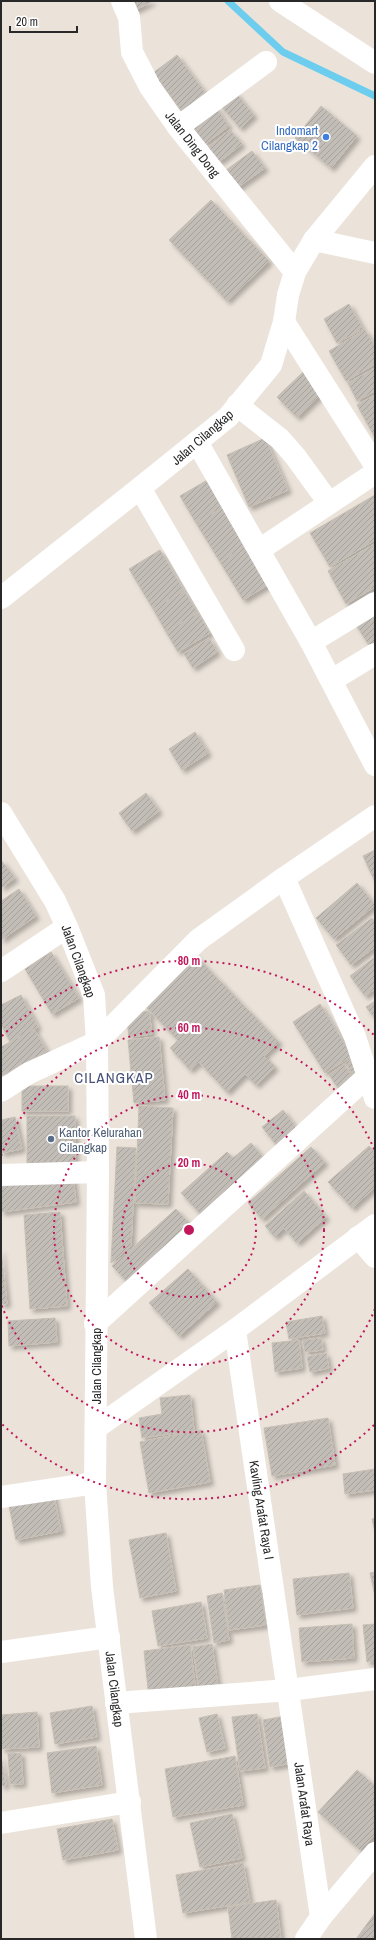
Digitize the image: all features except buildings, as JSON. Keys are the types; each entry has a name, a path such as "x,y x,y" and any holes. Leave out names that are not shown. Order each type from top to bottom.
{"street":[{"name":"Jalan Ding Dong","path":"122,1 129,17 132,52 150,87 178,127 296,272"},
{"path":"280,1 375,63"},
{"path":"178,127 266,62"},
{"name":"Jalan Cilangkap","path":"1,598 228,417 271,365 284,322 288,295 296,272 314,240 375,166"},
{"path":"314,240 375,253"},
{"path":"284,322 375,465"},
{"path":"237,405 280,439 295,456 329,503"},
{"path":"197,442 332,680 375,765"},
{"path":"259,550 375,473"},
{"path":"140,488 234,650"},
{"path":"311,642 375,603"},
{"path":"332,680 375,654"},
{"name":"Jalan Cilangkap","path":"1,813 55,901 94,995 97,1042 98,1172 95,1324 95,1483 102,1587 146,1939"},
{"path":"1,1091 30,1073 97,1042 198,940 284,878 375,816"},
{"path":"284,878 355,1036 375,1098"},
{"path":"1,971 67,927"},
{"path":"95,1324 367,1077"},
{"path":"1,1175 98,1172"},
{"path":"96,1428 235,1330 366,1231 375,1257"},
{"name":"Kavling Arafat Raya I","path":"235,1330 289,1690"},
{"path":"1,1497 95,1483"},
{"path":"1,1652 109,1637"},
{"path":"116,1703 289,1690 375,1679"},
{"name":"Jalan Arafat Raya","path":"289,1690 321,1917"},
{"path":"1,1823 130,1802"},
{"path":"306,1939 321,1917 375,1854"}],"waterway":[{"path":"228,1 283,52 375,96"}],"place":[{"name":"Indomart Cilangkap 2","path":"326,137"},
{"name":"Kantor Kelurahan Cilangkap","path":"51,1139"}],"district":[{"name":"CILANGKAP","path":"114,1078"}]}
